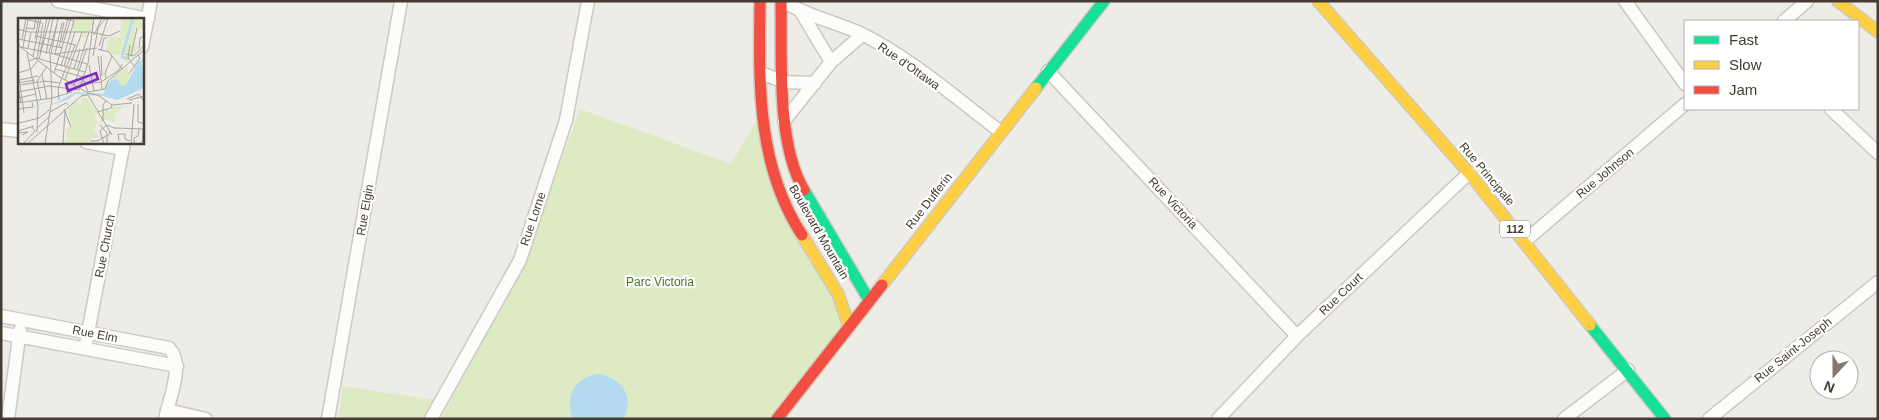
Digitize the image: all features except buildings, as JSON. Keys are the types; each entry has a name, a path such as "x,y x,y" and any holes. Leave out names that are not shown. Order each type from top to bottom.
{"main road":[{"name":"Boulevard Mountain","path":"760,1 761,73 766,145 775,183 800,233 838,295 849,326"},
{"name":"Boulevard Mountain","path":"782,1 784,121 796,177 869,300"},
{"name":"Rue Dufferin","path":"778,418 1104,1"},
{"name":"Rue Principale","path":"1318,1 1469,173 1628,370 1665,419"},
{"path":"1838,1 1878,32"}],"street":[{"path":"58,1 148,18"},
{"path":"144,37 151,1"},
{"name":"Rue Elgin","path":"328,419 401,1"},
{"name":"Rue Lorne","path":"430,419 520,260 566,120 588,1"},
{"name":"Rue d'Ottawa","path":"782,1 801,12 862,35 893,52 1001,132"},
{"path":"1624,1 1684,83"},
{"path":"1785,20 1807,1"},
{"path":"801,12 831,62"},
{"path":"784,121 831,62 862,35"},
{"name":"Rue Victoria","path":"1048,71 1297,336"},
{"path":"761,73 784,82 815,83"},
{"name":"Rue Johnson","path":"1524,241 1684,105"},
{"path":"1832,110 1878,153"},
{"path":"1,129 18,131"},
{"path":"105,144 124,146"},
{"name":"Rue Church","path":"85,349 124,146"},
{"name":"Rue Court","path":"1218,419 1297,336 1469,173"},
{"name":"Rue Saint-Joseph","path":"1709,419 1878,282"},
{"name":"Rue Elm","path":"1,316 169,348 174,353 176,366 1,333"},
{"path":"8,419 18,336 22,320"},
{"path":"176,366 166,414 206,419"},
{"path":"1564,419 1628,370"}],"green space":[{"name":"Parc Victoria","path":"580,109 731,164 757,120 772,187 848,324 775,419 441,419 524,262"},
{"path":"343,386 434,400 424,419 338,419"}],"water":[{"path":"597,374 613,379 624,389 628,403 623,419 574,419 572,417 570,402 574,389 577,384 589,376"}],"traffic: fast":[{"path":"1036,88 1104,1"},
{"path":"804,190 869,300"},
{"path":"1590,325 1665,419"}],"traffic: slow":[{"path":"1318,1 1469,173 1590,325"},
{"path":"1838,1 1878,32"},
{"path":"882,285 1036,88"},
{"path":"802,235 838,294 849,326"}],"traffic: jam":[{"path":"760,1 761,92 763,122 768,151 776,180 787,208 802,235"},
{"path":"781,1 781,73 785,124 795,171 804,190"},
{"path":"777,419 882,285"}]}
